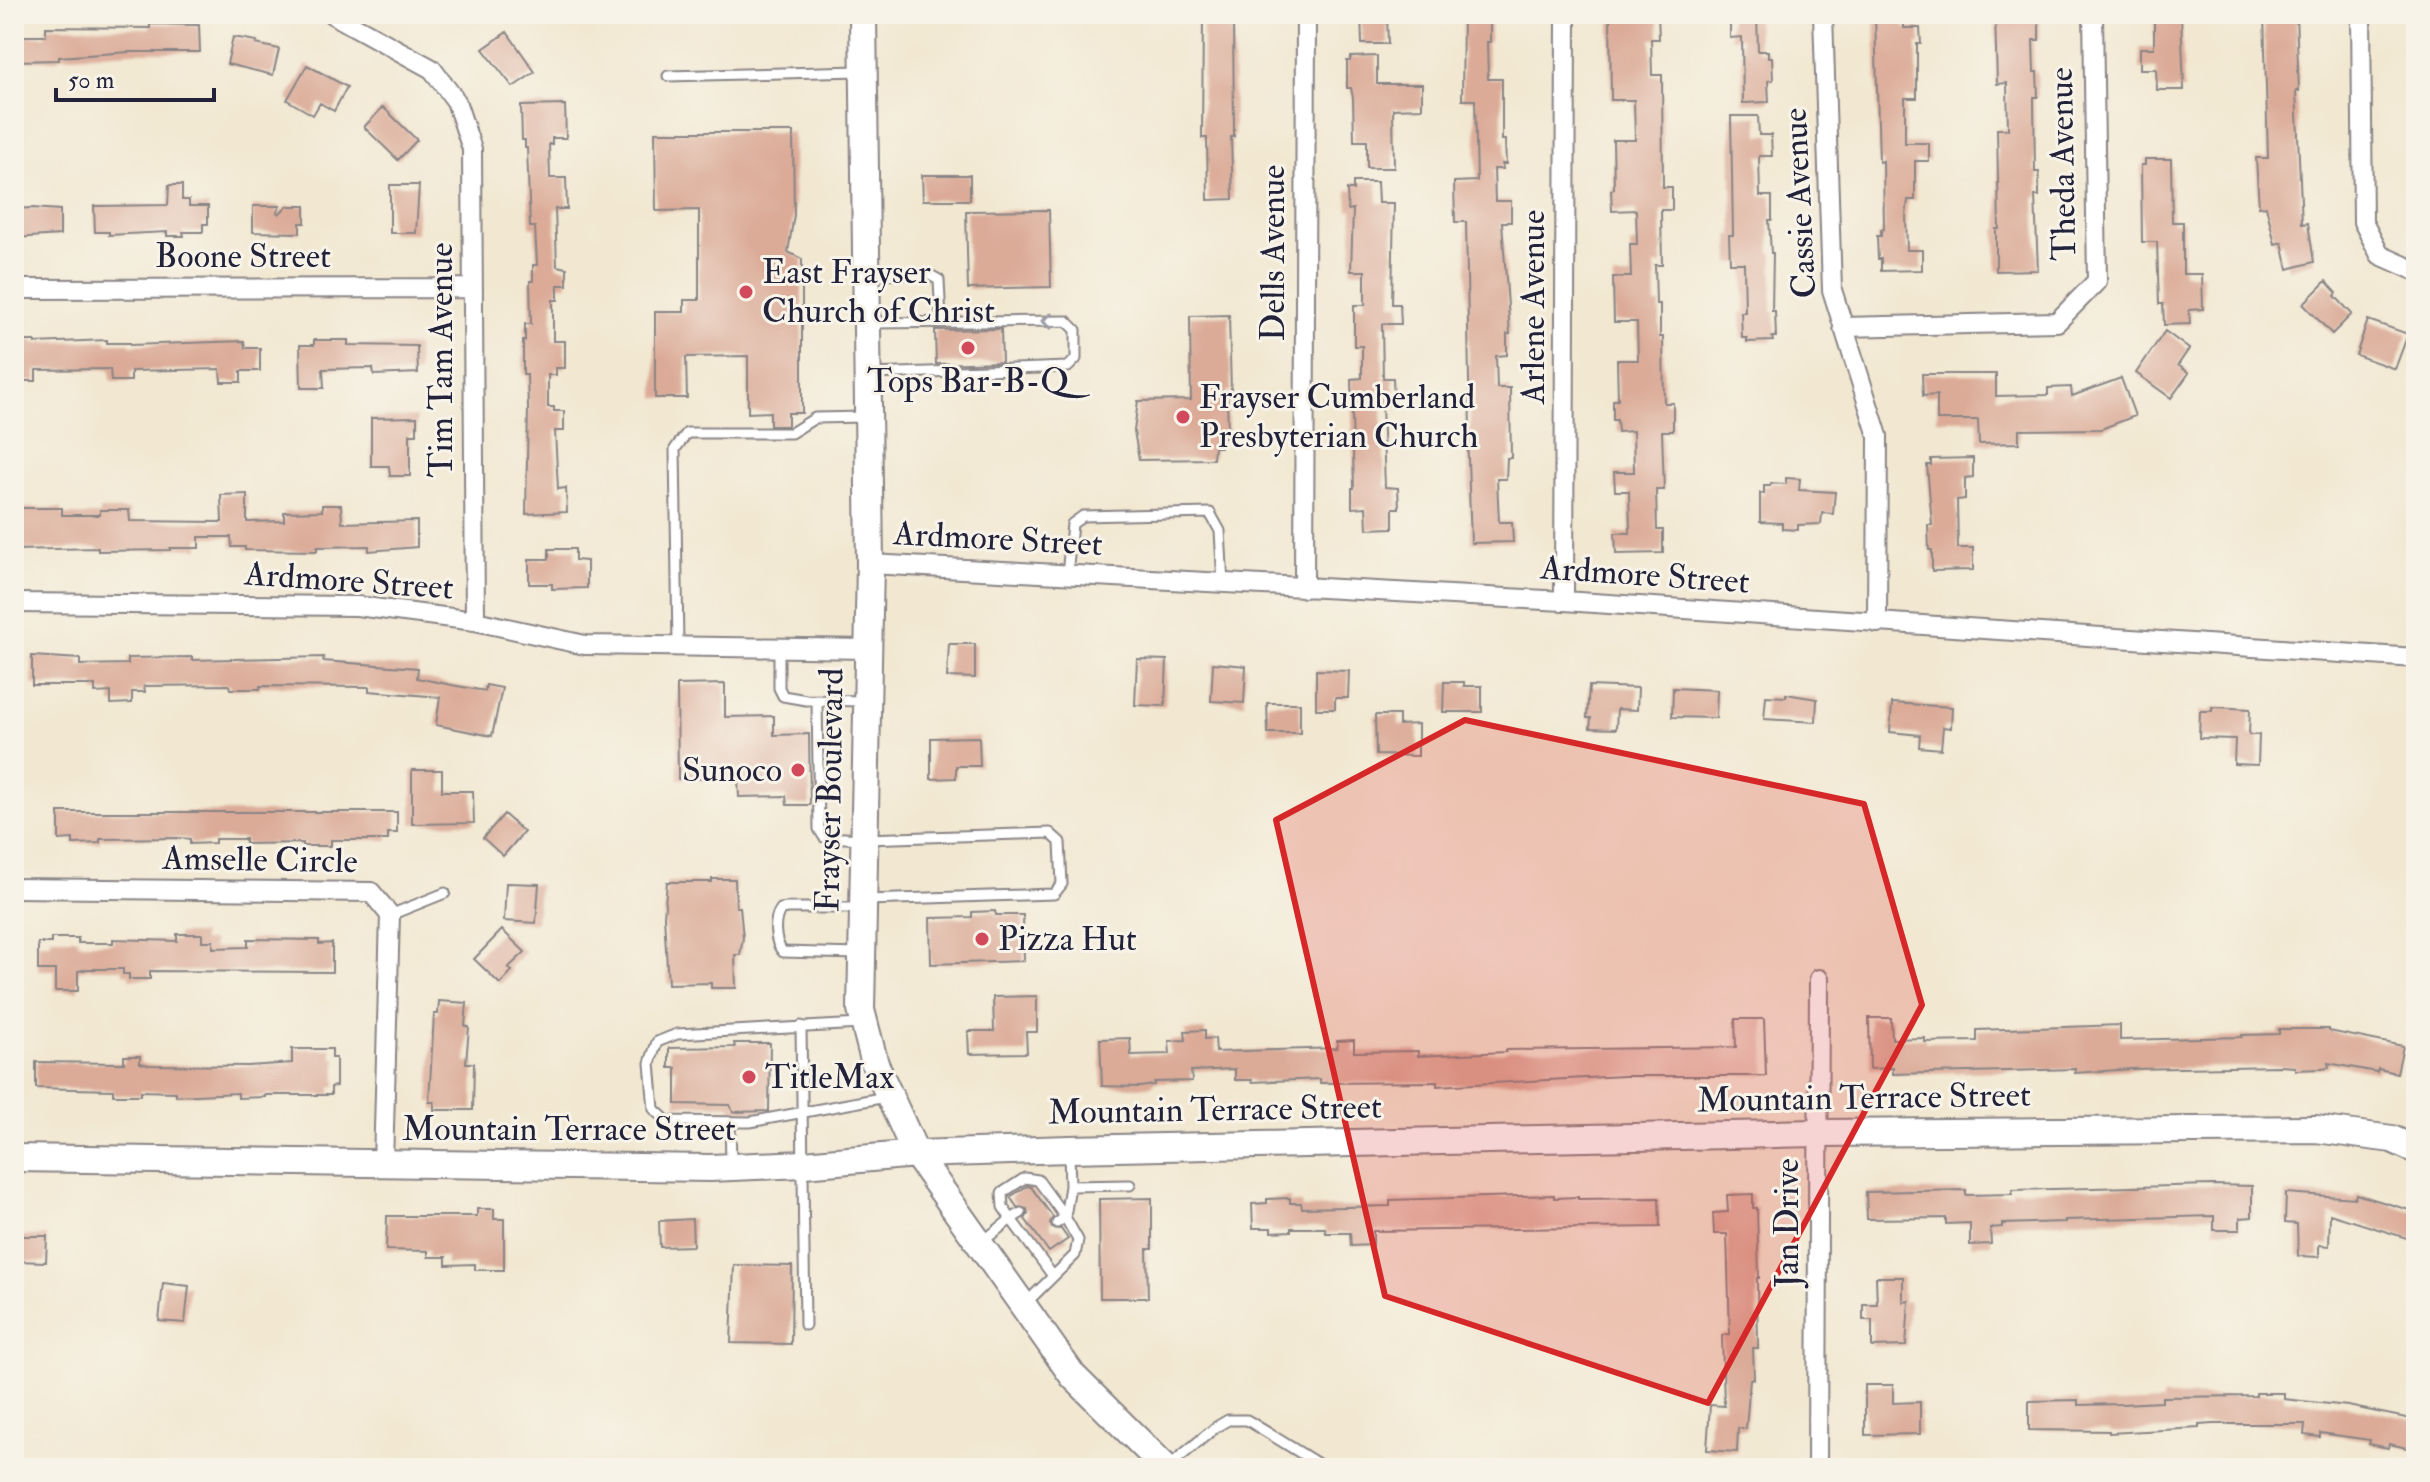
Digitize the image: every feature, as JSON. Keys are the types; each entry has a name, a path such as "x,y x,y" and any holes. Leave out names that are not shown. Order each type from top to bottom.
{"street":[{"name":"Tim Tam Avenue","path":"332,14 432,69 456,101 472,149 475,621"},
{"name":"Frayser Boulevard","path":"863,14 870,564 861,1010 875,1064 916,1154 1073,1376 1166,1468"},
{"name":"Dells Avenue","path":"1304,588 1306,14"},
{"name":"Arlene Avenue","path":"1564,601 1566,14"},
{"name":"Cassie Avenue","path":"1823,14 1832,290 1878,436 1877,623"},
{"name":"Theda Avenue","path":"1843,327 2057,322 2097,281 2093,14"},
{"path":"2361,14 2363,222 2380,255 2416,271"},
{"name":"Boone Street","path":"14,289 473,288"},
{"name":"Ardmore Street","path":"870,564 1564,601 2416,658"},
{"name":"Ardmore Street","path":"14,603 357,606 475,621 585,645 869,649"},
{"name":"Amselle Circle","path":"14,888 371,892 390,915 383,1164"},
{"name":"Jan Drive","path":"1817,1468 1819,979"},
{"name":"Mountain Terrace Street","path":"14,1158 731,1167 916,1154 1069,1149 1819,1133 2316,1129 2392,1139 2416,1150"}],"lane":[{"path":"668,76 864,71"},
{"path":"866,276 928,274 939,280 941,321"},
{"path":"867,323 1067,321 1076,330 1076,359 1068,367 867,374"},
{"path":"678,646 675,449 687,433 791,433 815,418 868,417"},
{"path":"1067,575 1072,524 1083,516 1210,513 1220,531 1223,584"},
{"path":"779,647 779,688 783,696 868,702"},
{"path":"817,700 819,829 824,837 865,839 1050,833 1060,842 1062,884 1054,894 781,909 776,921 778,946 783,952 863,954"},
{"path":"390,915 445,893"},
{"path":"865,1023 677,1034 657,1042 650,1063 654,1109 667,1121 750,1122 890,1096"},
{"path":"801,1026 805,1325"},
{"path":"730,1122 731,1167"},
{"path":"1061,1220 1070,1186 1069,1149"},
{"path":"1023,1306 1075,1255 1078,1240 1043,1195 1038,1180 1025,1178 1002,1193 1003,1207 1053,1276"},
{"path":"1070,1186 1130,1185"},
{"path":"979,1244 1021,1213"},
{"path":"1028,1244 1038,1237"},
{"path":"1166,1468 1228,1420 1247,1420 1325,1468"}],"highlighted area":[{"path":"1465,720 1864,804 1922,1005 1708,1403 1385,1296 1276,820"}],"building":[{"path":"1361,14 1387,14 1388,44 1362,44"},
{"path":"1463,14 1490,14 1488,79 1502,79 1502,140 1505,140 1506,164 1502,164 1503,169 1494,169 1495,201 1511,201 1511,222 1502,222 1510,334 1507,334 1507,355 1496,356 1497,388 1510,388 1511,458 1507,458 1506,479 1497,479 1499,522 1512,522 1513,542 1471,543 1466,222 1455,222 1454,182 1477,181 1475,100 1462,100"},
{"path":"1610,14 1658,14 1659,39 1651,39 1652,75 1662,75 1663,187 1672,187 1672,210 1661,210 1662,265 1655,265 1656,304 1660,304 1660,337 1663,337 1664,403 1673,403 1673,431 1662,431 1664,490 1656,490 1657,530 1663,530 1663,553 1616,554 1615,533 1630,533 1629,491 1615,491 1614,472 1634,472 1633,431 1618,432 1617,420 1613,420 1613,400 1618,400 1617,360 1638,360 1637,322 1614,322 1613,277 1631,277 1630,244 1637,244 1636,210 1612,211 1613,140 1635,140 1634,100 1611,100"},
{"path":"1730,14 1757,14 1758,51 1768,51 1768,57 1772,57 1773,80 1768,81 1769,102 1743,103 1742,37 1730,38"},
{"path":"1875,14 1904,14 1904,28 1920,28 1917,98 1905,98 1905,143 1929,143 1929,161 1915,161 1915,200 1908,200 1906,216 1907,250 1922,250 1922,270 1881,271 1881,259 1878,259 1877,236 1881,236 1884,229"},
{"path":"1995,14 2022,14 2022,19 2039,19 2039,40 2033,40 2038,97 2034,97 2034,102 2035,172 2039,172 2039,196 2035,196 2038,270 1996,271 1996,229 1999,229 1997,129 2008,129 2007,83 1997,84"},
{"path":"2154,14 2181,14 2184,90 2157,90 2156,69 2140,69 2140,48 2154,48"},
{"path":"2264,14 2296,14 2302,224 2308,223 2314,262 2288,269 2282,242 2275,244 2266,206 2259,207 2256,158 2268,158"},
{"path":"1203,16 1233,16 1233,199 1208,200 1207,138 1202,138"},
{"path":"150,24 199,25 200,52 130,52 59,57 59,60 14,61 14,36 46,36 46,27 150,28"},
{"path":"507,32 535,72 513,87 483,49"},
{"path":"233,37 279,49 273,75 227,64"},
{"path":"1377,56 1377,84 1422,84 1422,108 1393,109 1394,168 1367,168 1367,141 1354,141 1353,98 1351,88 1347,88 1347,61 1351,57"},
{"path":"307,65 347,87 334,111 320,103 313,115 287,100"},
{"path":"565,105 566,138 552,138 552,145 549,144 550,178 566,178 567,209 555,209 557,266 567,268 567,285 558,285 558,300 553,300 553,341 565,341 565,368 556,368 556,375 548,375 548,407 554,407 554,411 564,411 564,431 555,431 558,489 566,488 567,512 526,514 528,407 527,375 523,375 523,341 525,324 531,324 530,281 533,281 533,265 537,265 535,227 530,227 527,148 525,140 522,140 521,106"},
{"path":"383,107 417,140 398,160 364,127"},
{"path":"1731,116 1758,116 1759,135 1771,135 1772,156 1759,156 1760,196 1772,196 1772,220 1769,220 1773,253 1772,311 1775,311 1776,337 1772,337 1773,341 1747,342 1747,338 1742,338 1744,263 1730,263 1729,235 1733,235"},
{"path":"655,132 793,132 794,215 788,252 802,259 802,413 788,413 788,426 770,426 770,412 748,413 748,356 686,357 687,398 655,398 655,312 684,312 684,300 699,300 699,210 656,211"},
{"path":"2145,159 2171,159 2172,222 2183,222 2183,274 2202,274 2203,309 2189,310 2190,324 2164,325 2163,304 2159,304 2157,242 2142,242 2141,165 2145,165"},
{"path":"922,175 970,175 970,200 923,200"},
{"path":"1353,182 1377,182 1378,203 1394,203 1392,304 1400,304 1401,324 1382,324 1383,378 1393,378 1394,405 1382,405 1385,487 1398,488 1399,508 1393,508 1393,528 1367,529 1366,507 1352,508 1351,379 1362,378 1362,346 1354,346 1354,305 1365,305 1365,271 1351,271 1353,209 1348,210 1347,190 1353,190"},
{"path":"169,185 182,185 182,200 189,200 189,206 208,206 208,224 203,224 203,232 167,236 167,232 109,235 109,232 95,232 94,206 168,205"},
{"path":"390,185 419,185 416,233 390,233"},
{"path":"253,206 280,206 279,214 287,206 305,206 305,223 300,223 300,233 253,232"},
{"path":"14,209 60,210 60,235 14,238"},
{"path":"1049,210 1051,287 968,289 966,211"},
{"path":"2326,281 2352,314 2332,334 2303,304"},
{"path":"1229,315 1231,391 1227,391 1228,438 1220,438 1220,447 1214,447 1213,459 1139,460 1134,431 1138,401 1191,400 1190,316"},
{"path":"2368,320 2408,334 2395,369 2356,355"},
{"path":"1001,329 1002,362 936,364 935,330"},
{"path":"2165,331 2189,349 2178,365 2189,373 2171,398 2136,373"},
{"path":"107,340 107,343 130,345 244,341 245,348 260,348 260,371 241,371 241,382 221,382 220,369 131,371 131,381 111,381 110,369 36,370 36,381 18,381 18,372 14,372 14,341"},
{"path":"314,340 348,340 348,345 417,346 418,373 374,375 373,368 323,369 324,388 301,388 300,345 314,345"},
{"path":"1922,374 1996,374 1996,396 2048,395 2048,388 2071,387 2072,396 2121,378 2135,416 2101,429 2019,430 2019,443 1979,444 1978,420 1937,420 1937,395 1923,396"},
{"path":"417,417 417,434 410,434 410,476 390,476 389,466 371,466 371,418"},
{"path":"1973,458 1973,477 1965,478 1965,499 1957,500 1958,548 1973,548 1973,570 1932,571 1927,465 1931,465 1931,459"},
{"path":"1786,478 1800,479 1799,490 1835,492 1833,514 1822,513 1821,524 1798,525 1798,530 1782,529 1782,523 1760,522 1760,493 1764,494 1764,486 1786,484"},
{"path":"247,494 247,522 284,521 284,512 322,511 322,505 341,505 342,523 417,521 417,547 369,551 369,546 317,547 317,551 245,550 245,547 232,547 231,537 199,537 199,548 14,550 14,508 62,508 62,515 100,515 100,510 129,510 130,521 222,522 221,495"},
{"path":"549,549 575,549 575,560 587,561 587,588 552,589 552,584 529,584 529,559 549,559"},
{"path":"949,644 975,644 975,678 947,677"},
{"path":"32,656 80,659 80,665 128,664 128,658 324,657 323,661 418,668 417,678 485,691 486,685 502,688 492,736 436,725 440,697 369,691 369,687 260,686 260,689 230,689 229,685 144,686 145,692 132,692 132,703 111,704 111,692 95,693 95,685 32,685"},
{"path":"1137,659 1167,660 1165,706 1135,705"},
{"path":"1213,663 1246,666 1244,703 1211,701"},
{"path":"1316,670 1349,671 1348,698 1335,698 1335,709 1316,709"},
{"path":"1444,682 1482,686 1482,712 1443,712"},
{"path":"725,684 725,717 774,716 774,735 809,734 810,805 787,805 786,796 739,797 738,778 678,779 677,685"},
{"path":"1589,686 1638,688 1637,710 1617,709 1616,729 1590,728 1591,718 1587,718"},
{"path":"1673,688 1717,690 1716,718 1672,717"},
{"path":"1786,694 1817,699 1816,722 1764,719 1766,696 1786,697"},
{"path":"1267,703 1300,703 1300,733 1268,733"},
{"path":"1892,703 1952,707 1951,728 1943,727 1941,749 1919,747 1920,735 1890,732"},
{"path":"2212,707 2250,709 2249,735 2259,735 2258,765 2234,764 2235,739 2199,738 2200,711 2212,711"},
{"path":"1375,715 1399,715 1399,725 1418,724 1418,756 1376,755"},
{"path":"979,737 980,766 956,766 956,778 931,779 931,738"},
{"path":"412,770 442,770 442,791 473,791 474,823 412,824"},
{"path":"59,812 397,812 397,833 388,833 388,840 331,840 331,846 245,844 245,839 215,839 215,843 190,844 190,839 178,838 100,839 100,843 73,844 73,839 59,840"},
{"path":"504,814 524,832 503,856 483,838"},
{"path":"712,879 735,879 736,907 740,907 743,938 740,955 735,955 736,988 711,988 711,983 668,984 664,916 667,882 712,882"},
{"path":"506,883 539,884 536,923 504,921"},
{"path":"995,911 996,915 1023,915 1024,961 931,964 930,918 972,917 972,912"},
{"path":"502,930 525,952 508,968 512,971 500,984 474,959"},
{"path":"177,934 202,934 202,941 213,941 213,948 248,947 248,939 332,943 332,972 150,971 150,979 129,979 129,974 123,974 123,969 88,969 78,971 78,991 55,991 55,970 38,970 38,943 51,943 51,938 78,938 78,943 113,943 113,939 177,941"},
{"path":"1037,996 1037,1032 1026,1032 1027,1053 969,1054 968,1031 994,1031 993,997"},
{"path":"439,1001 467,1003 466,1063 474,1063 473,1110 434,1110 434,1102 429,1102 434,1014 438,1014"},
{"path":"1869,1018 1891,1018 1892,1039 1925,1038 1925,1042 1977,1041 1977,1030 2120,1025 2120,1040 2242,1037 2279,1034 2279,1029 2329,1029 2403,1046 2397,1073 2328,1063 2329,1068 2295,1070 2295,1067 2279,1066 2075,1073 2075,1069 1893,1074 1893,1068 1870,1069"},
{"path":"1735,1019 1764,1019 1766,1076 1624,1076 1437,1086 1437,1082 1320,1083 1320,1079 1252,1082 1235,1080 1235,1069 1191,1071 1192,1081 1154,1082 1154,1085 1140,1087 1102,1086 1100,1039 1130,1038 1131,1055 1170,1054 1169,1041 1186,1040 1185,1031 1205,1030 1205,1039 1215,1038 1216,1052 1337,1048 1337,1041 1354,1040 1354,1052 1418,1051 1418,1056 1506,1050 1736,1047"},
{"path":"734,1043 770,1043 769,1111 733,1112 730,1105 676,1104 676,1068 669,1068 669,1048 735,1047"},
{"path":"292,1049 332,1049 332,1058 336,1058 336,1086 331,1087 331,1095 238,1098 238,1093 176,1096 176,1092 141,1091 141,1095 113,1095 113,1090 36,1088 36,1062 124,1063 124,1056 140,1056 140,1063 149,1065 248,1066 292,1063"},
{"path":"1027,1186 1031,1187 1053,1217 1050,1223 1052,1228 1061,1229 1068,1239 1049,1252 1025,1219 1027,1209 1017,1207 1010,1197"},
{"path":"2252,1186 2252,1217 2240,1218 2240,1230 2214,1230 2214,1216 2065,1220 2002,1224 2002,1227 1990,1228 1991,1244 1970,1245 1970,1223 1946,1224 1946,1218 1867,1219 1866,1192 1966,1190 1966,1195 2012,1194 2012,1190"},
{"path":"2286,1193 2355,1198 2356,1194 2416,1212 2416,1241 2330,1214 2329,1246 2319,1245 2319,1257 2298,1256 2297,1224 2285,1223"},
{"path":"1753,1194 1753,1208 1757,1208 1758,1348 1753,1348 1754,1379 1750,1379 1746,1429 1738,1428 1737,1452 1707,1450 1710,1405 1724,1406 1722,1335 1730,1334 1727,1234 1714,1234 1713,1213 1728,1212 1727,1195"},
{"path":"1554,1195 1554,1198 1578,1199 1659,1198 1660,1227 1373,1231 1373,1245 1351,1246 1350,1233 1326,1233 1325,1228 1291,1228 1291,1231 1271,1232 1271,1228 1253,1228 1252,1204 1267,1203 1267,1199 1290,1198 1290,1203 1301,1203 1302,1208 1390,1206 1390,1200"},
{"path":"1152,1198 1152,1249 1147,1249 1148,1298 1100,1298 1099,1199"},
{"path":"477,1209 494,1209 494,1219 504,1219 504,1270 475,1270 475,1264 446,1265 446,1257 428,1257 428,1251 386,1250 387,1216 477,1216"},
{"path":"692,1219 693,1246 660,1247 659,1221"},
{"path":"14,1236 47,1236 46,1262 14,1261"},
{"path":"734,1265 792,1266 791,1344 731,1343"},
{"path":"1876,1277 1903,1277 1903,1302 1909,1301 1906,1346 1872,1347 1872,1320 1863,1320 1863,1304 1877,1304"},
{"path":"163,1283 189,1286 185,1323 159,1321"},
{"path":"1865,1385 1893,1385 1893,1403 1920,1402 1920,1434 1865,1435"},
{"path":"2256,1393 2284,1393 2284,1399 2348,1406 2416,1420 2416,1450 2389,1444 2388,1448 2369,1444 2370,1440 2320,1433 2320,1437 2304,1435 2305,1424 2213,1424 2199,1425 2199,1428 2109,1433 2029,1430 2029,1401 2078,1400 2078,1405 2121,1404 2162,1402 2162,1397 2256,1396"}],"place":[{"name":"East Frayser Church of Christ","path":"746,292"},
{"name":"Tops Bar-B-Q","path":"968,348"},
{"name":"Frayser Cumberland Presbyterian Church","path":"1183,417"},
{"name":"Sunoco","path":"798,770"},
{"name":"Pizza Hut","path":"982,939"},
{"name":"TitleMax","path":"749,1077"}]}
